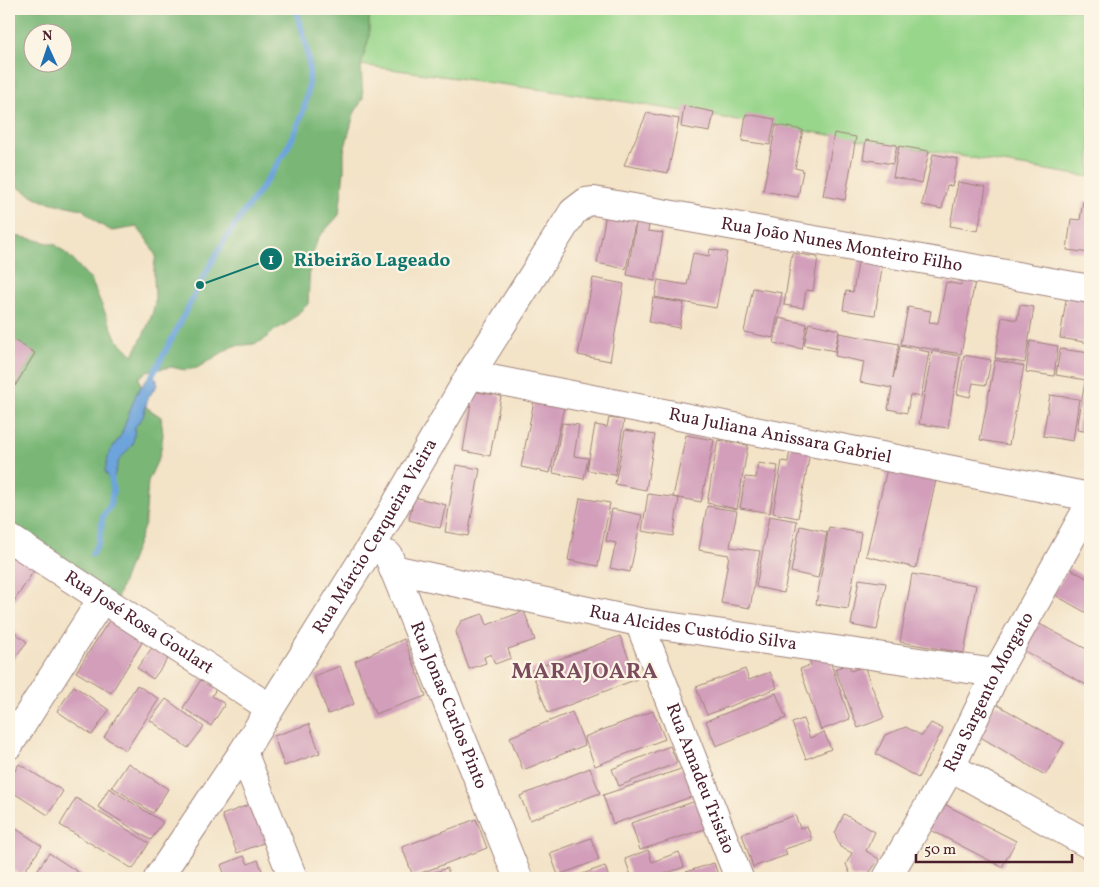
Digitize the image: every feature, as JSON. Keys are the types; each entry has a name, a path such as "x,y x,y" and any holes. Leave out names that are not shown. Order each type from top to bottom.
{"street":[{"name":"Rua João Nunes Monteiro Filho","path":"594,201 1090,289"},
{"name":"Rua Márcio Cerqueira Vieira","path":"158,878 243,752 380,532 470,375 572,212 586,202 594,201"},
{"name":"Rua Juliana Anissara Gabriel","path":"470,375 1090,497"},
{"name":"Rua Sargento Morgato","path":"887,878 951,767 996,674 1090,504"},
{"name":"Rua Jonas Carlos Pinto","path":"380,532 393,569 518,878"},
{"name":"Rua José Rosa Goulart","path":"9,538 270,708"},
{"name":"Rua Alcides Custódio Silva","path":"393,569 639,622 996,674"},
{"path":"9,745 102,599"},
{"name":"Rua Amadeu Tristão","path":"639,622 739,878"},
{"path":"243,752 293,878"},
{"path":"951,767 1090,845"}],"green space":[{"path":"9,9 366,9 369,13 369,38 361,65 363,98 354,114 344,151 344,171 339,215 318,238 310,263 308,304 289,322 272,332 264,340 254,344 233,346 197,368 185,370 171,367 147,371 139,378 146,407 161,417 163,435 160,455 148,481 145,524 114,606 9,537 9,235 56,245 70,257 91,280 116,338 133,355 147,328 154,307 156,256 137,227 112,231 99,224 82,209 43,201 17,187 9,176"},
{"path":"358,9 1090,9 1090,177 595,97 361,65"}],"water":[{"path":"151,373 157,380 157,385 148,398 143,417 135,427 133,444 119,460 112,483 105,471 109,453 121,435 136,394"}],"building":[{"path":"684,106 714,112 710,132 681,127"},
{"path":"647,113 679,119 668,173 624,165"},
{"path":"746,114 775,119 770,145 742,141"},
{"path":"776,125 803,130 795,168 803,170 798,197 763,191"},
{"path":"834,133 856,137 845,200 823,196"},
{"path":"866,140 897,145 893,164 863,159"},
{"path":"899,146 929,151 922,183 893,177"},
{"path":"933,154 958,159 952,186 947,185 942,209 922,205"},
{"path":"958,182 986,187 978,231 950,226"},
{"path":"1083,201 1090,202 1090,253 1067,250 1071,219 1080,220"},
{"path":"607,208 637,213 626,269 597,263"},
{"path":"638,212 651,214 648,231 663,233 655,281 627,275"},
{"path":"710,249 727,252 716,308 655,297 658,280 687,285 693,253 709,256"},
{"path":"860,251 884,255 875,315 843,310 846,291 853,292"},
{"path":"792,253 818,257 813,291 806,290 803,308 784,305"},
{"path":"963,274 976,276 961,354 901,344 908,307 931,311 929,322 938,323 946,282 961,285"},
{"path":"593,278 624,284 610,361 578,355"},
{"path":"753,288 782,293 773,338 744,332"},
{"path":"1068,288 1090,291 1090,343 1060,338"},
{"path":"653,298 684,303 679,328 649,322"},
{"path":"1020,305 1034,307 1025,363 995,358 1002,317 1017,320"},
{"path":"779,318 807,324 802,349 774,343"},
{"path":"809,323 839,330 835,351 804,345"},
{"path":"839,333 899,344 893,378 900,346 929,352 921,397 910,395 907,413 888,409 892,388 860,382 864,362 835,356"},
{"path":"9,337 35,353 15,386 9,382"},
{"path":"1030,341 1058,346 1054,376 1026,372"},
{"path":"1060,349 1090,353 1086,380 1056,375"},
{"path":"932,351 960,356 948,428 919,424"},
{"path":"964,355 991,360 986,385 973,383 970,397 957,394"},
{"path":"995,360 1024,366 1009,445 980,440"},
{"path":"1085,381 1090,382 1090,432 1077,430"},
{"path":"473,391 501,396 490,456 463,451"},
{"path":"1050,395 1079,399 1073,441 1043,436"},
{"path":"535,396 565,402 550,473 521,467"},
{"path":"609,418 624,420 615,475 587,470 595,425 607,427"},
{"path":"562,423 579,425 574,456 588,458 584,479 553,473"},
{"path":"625,430 655,435 646,490 615,484"},
{"path":"686,435 714,440 701,502 673,497"},
{"path":"718,440 748,445 737,509 707,503"},
{"path":"791,444 811,447 798,518 773,513 782,461 788,462"},
{"path":"758,463 778,466 770,513 740,508 745,477 756,478"},
{"path":"456,465 480,469 468,536 445,532"},
{"path":"887,469 936,480 916,568 866,556"},
{"path":"648,494 679,498 673,536 642,531"},
{"path":"414,497 446,505 440,528 409,520"},
{"path":"580,498 610,503 598,566 568,560"},
{"path":"707,506 737,511 730,547 760,551 750,608 721,603 729,555 699,550"},
{"path":"612,509 642,515 630,572 610,568 616,543 606,541"},
{"path":"769,516 797,521 784,593 756,587"},
{"path":"800,526 827,532 818,578 791,572"},
{"path":"829,527 861,533 848,609 816,604"},
{"path":"14,552 37,566 9,609 9,561"},
{"path":"1069,568 1090,580 1090,615 1053,594"},
{"path":"912,574 976,585 964,653 900,642"},
{"path":"859,579 886,583 877,630 851,625"},
{"path":"524,611 535,640 508,649 511,658 495,664 491,654 484,657 486,663 469,669 456,632 461,621 483,614 487,625"},
{"path":"110,619 143,641 111,693 76,672"},
{"path":"1036,622 1090,651 1090,687 1021,649"},
{"path":"9,628 27,642 9,665"},
{"path":"620,636 637,679 548,713 531,670"},
{"path":"404,639 426,696 375,714 355,661"},
{"path":"157,641 173,652 153,679 137,668"},
{"path":"826,649 850,719 821,730 800,669 811,665 808,656"},
{"path":"848,664 851,671 864,666 884,718 858,728 835,669"},
{"path":"340,666 354,704 328,714 314,676"},
{"path":"745,669 749,680 770,672 777,688 707,715 696,687"},
{"path":"202,678 217,687 212,696 225,704 211,726 183,708"},
{"path":"137,685 159,699 126,750 104,737"},
{"path":"74,686 109,710 92,735 57,711"},
{"path":"776,693 786,718 716,746 706,721"},
{"path":"166,699 204,727 188,748 150,720"},
{"path":"996,704 1064,743 1045,775 977,735"},
{"path":"653,711 665,739 595,766 584,737"},
{"path":"572,712 585,745 523,770 510,737"},
{"path":"803,719 810,738 824,732 831,749 806,759 792,723"},
{"path":"931,723 943,729 918,778 876,754 885,735 906,727 922,736"},
{"path":"309,724 320,753 284,766 274,736"},
{"path":"670,746 677,763 619,786 612,769"},
{"path":"128,763 168,789 153,813 112,787"},
{"path":"19,764 63,791 48,815 9,790 9,780"},
{"path":"687,767 697,795 613,824 603,795"},
{"path":"590,768 600,793 530,820 520,796"},
{"path":"109,788 163,822 151,840 98,807"},
{"path":"76,798 149,843 133,869 60,825"},
{"path":"699,800 708,828 640,850 631,823"},
{"path":"256,802 271,840 237,853 222,815"},
{"path":"940,802 1016,841 1002,867 927,828"},
{"path":"844,814 875,832 866,851 879,859 866,878 851,876 846,864 852,853 840,847 835,833"},
{"path":"795,815 800,828 807,826 812,840 785,849 787,855 753,867 742,834"},
{"path":"476,819 487,848 413,876 402,847"},
{"path":"9,824 42,846 21,876 9,867"},
{"path":"591,838 599,860 558,875 550,853"},
{"path":"648,850 652,862 679,852 684,867 654,878 632,878 625,859"},
{"path":"49,853 87,878 32,878"},
{"path":"244,856 248,864 258,860 265,878 226,878 221,865"},
{"path":"714,863 719,878 667,878"},
{"path":"605,866 609,878 571,878"},
{"path":"447,868 450,878 417,878"}],"waterway":[{"path":"149,381 223,243 276,166 298,125 305,103 309,80 309,62 296,9"},
{"path":"92,554 99,542 103,516 110,506 113,490 111,475"}],"place":[{"name":"Ribeirão Lageado","path":"200,285"}],"district":[{"name":"MARAJOARA","path":"585,672"}]}
